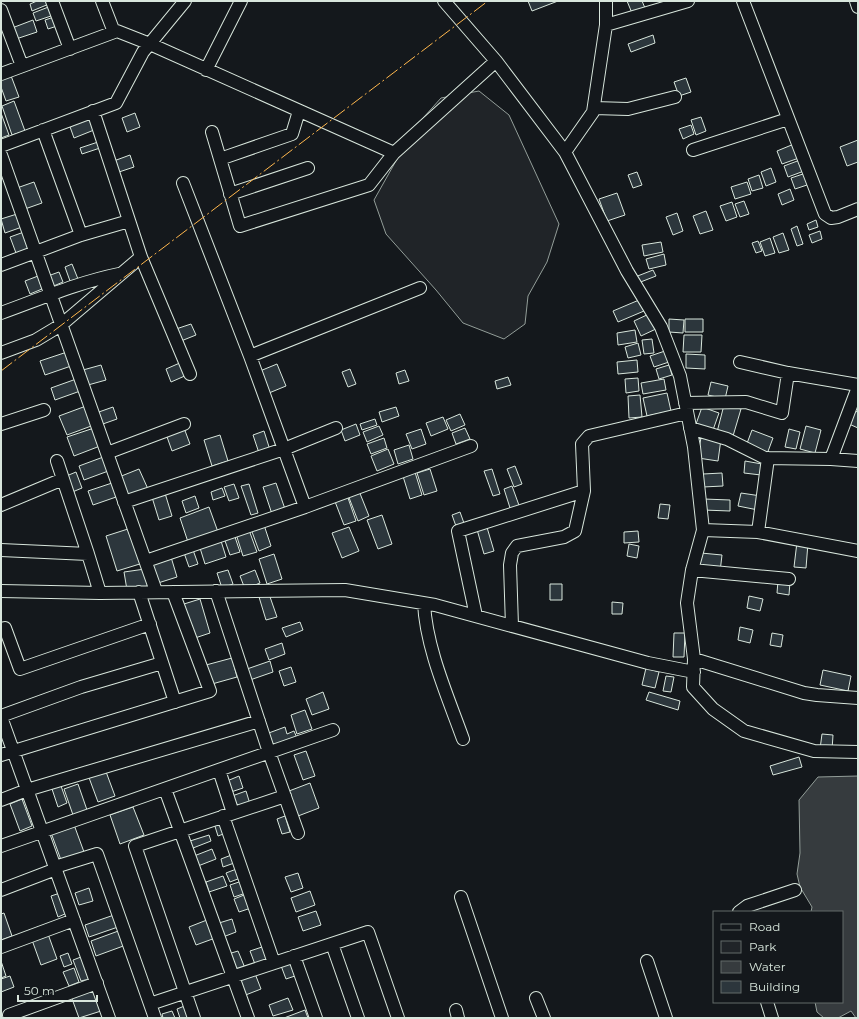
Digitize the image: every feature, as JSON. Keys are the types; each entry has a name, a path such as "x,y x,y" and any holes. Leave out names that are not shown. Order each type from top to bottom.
{"street":[{"path":"52,1 70,49"},
{"path":"102,1 114,32"},
{"path":"1,146 116,103 143,52 185,1"},
{"path":"206,70 241,1"},
{"path":"444,1 496,61 565,152 627,271 661,328 680,376 694,448 703,530 692,570 687,603 694,660 693,687 712,709 744,731 814,751 858,752"},
{"path":"565,152 594,112 606,25 606,1"},
{"path":"606,25 688,1"},
{"path":"743,1 825,214 831,218 838,217 858,209"},
{"path":"856,1 858,7"},
{"path":"1,10 22,66"},
{"path":"1,74 117,31 150,44 394,153"},
{"path":"212,132 240,226 369,185 394,153 496,61"},
{"path":"594,108 628,109 675,97"},
{"path":"93,111 141,257 190,374"},
{"path":"220,158 292,134 299,111"},
{"path":"693,150 788,119"},
{"path":"43,130 81,236"},
{"path":"1,155 156,591"},
{"path":"230,194 308,168"},
{"path":"183,183 250,356 305,507"},
{"path":"1,265 81,236 129,221"},
{"path":"1,353 36,340 61,324 141,257"},
{"path":"1,312 102,278 120,274"},
{"path":"250,356 420,288"},
{"path":"740,362 788,373 858,386 831,459"},
{"path":"512,626 510,565 512,553 517,546 564,537 575,531 584,491 582,444 589,436 686,408 746,402 782,413 788,373"},
{"path":"1,424 44,410"},
{"path":"107,453 184,424"},
{"path":"124,502 284,449 336,428"},
{"path":"690,428 727,439 764,458 858,461"},
{"path":"146,561 305,507 471,446"},
{"path":"758,532 768,458"},
{"path":"57,461 100,593"},
{"path":"1,505 63,479"},
{"path":"476,616 458,531 584,491"},
{"path":"703,530 758,532 858,551"},
{"path":"1,550 88,554"},
{"path":"692,570 789,579"},
{"path":"1,591 100,593 156,591 346,590 424,603 648,663 694,672"},
{"path":"216,591 269,752 298,833"},
{"path":"139,592 175,702"},
{"path":"1,755 13,750 210,691 173,592"},
{"path":"424,603 425,617 434,654 463,739"},
{"path":"1,629 5,628 20,669 150,624"},
{"path":"694,660 804,692 817,695 858,698"},
{"path":"109,1018 1,716 81,687 162,663"},
{"path":"1,800 27,790 259,721"},
{"path":"1,846 333,730"},
{"path":"219,770 228,814 274,963"},
{"path":"165,788 248,1018"},
{"path":"194,1018 135,846 285,796"},
{"path":"1,890 56,868 97,854 155,1018"},
{"path":"740,911 747,906 795,890"},
{"path":"461,897 502,1018"},
{"path":"1,948 74,920"},
{"path":"150,1004 368,932 398,1018"},
{"path":"332,944 358,1018"},
{"path":"294,956 316,1018"},
{"path":"647,961 666,1018"},
{"path":"9,1015 97,983"},
{"path":"536,998 544,1018"},
{"path":"767,1003 772,1018"}],"green space":[{"path":"479,91 509,115 559,224 547,262 528,296 525,324 504,339 463,323 386,234 374,200 415,127 441,98"}],"water":[{"path":"858,776 858,1018 856,1018 851,1011 838,1018 824,1018 817,1012 815,1003 843,1003 843,911 811,911 812,907 800,887 797,874 800,853 799,800 818,777"}],"building":[{"path":"37,1 48,1 49,4 32,11 30,4"},
{"path":"528,1 558,1 532,11"},
{"path":"627,1 642,1 645,8 632,13"},
{"path":"51,6 54,15 36,21 33,13"},
{"path":"54,17 57,26 48,29 45,20"},
{"path":"33,20 37,32 16,39 12,28"},
{"path":"653,35 655,43 631,52 628,44"},
{"path":"10,73 19,97 6,101 1,87 1,76"},
{"path":"686,78 691,92 679,96 674,82"},
{"path":"14,101 25,131 12,135 2,106"},
{"path":"1,113 9,135 1,138"},
{"path":"135,113 140,127 127,132 122,118"},
{"path":"89,117 94,130 74,138 69,124"},
{"path":"701,117 706,131 696,135 691,120"},
{"path":"691,125 694,134 683,139 679,129"},
{"path":"858,140 858,162 847,166 840,147"},
{"path":"98,142 100,148 82,154 80,148"},
{"path":"794,144 799,158 782,164 777,151"},
{"path":"130,155 134,167 116,173 111,162"},
{"path":"800,160 804,171 788,177 784,166"},
{"path":"771,168 776,182 766,186 761,172"},
{"path":"637,172 642,185 633,188 628,175"},
{"path":"806,173 810,184 795,189 791,178"},
{"path":"759,175 763,188 752,191 748,179"},
{"path":"34,182 42,203 22,210 14,189"},
{"path":"747,182 751,194 735,199 731,187"},
{"path":"790,189 794,200 782,205 778,194"},
{"path":"617,193 625,215 607,221 599,199"},
{"path":"744,201 749,214 740,217 735,204"},
{"path":"732,202 737,217 726,221 720,206"},
{"path":"706,211 713,230 700,234 693,216"},
{"path":"677,213 683,231 673,235 666,217"},
{"path":"17,214 22,227 5,233 1,219"},
{"path":"816,220 818,227 809,230 807,224"},
{"path":"797,226 803,244 797,246 791,229"},
{"path":"820,231 822,239 812,243 809,235"},
{"path":"24,232 30,248 16,253 10,237"},
{"path":"783,233 789,250 779,253 773,237"},
{"path":"770,238 775,253 765,256 760,242"},
{"path":"758,241 762,251 756,253 752,243"},
{"path":"661,242 663,252 644,256 642,245"},
{"path":"664,254 666,265 649,269 646,259"},
{"path":"72,264 78,279 70,281 65,267"},
{"path":"653,270 656,276 638,283 635,277"},
{"path":"59,272 63,282 49,288 45,277"},
{"path":"38,276 42,289 30,294 25,281"},
{"path":"639,300 644,311 618,322 613,311"},
{"path":"651,313 658,328 641,336 634,321"},
{"path":"669,319 684,320 683,333 669,332"},
{"path":"685,319 703,319 703,332 685,332"},
{"path":"191,324 196,335 181,341 176,329"},
{"path":"635,330 637,342 618,345 617,333"},
{"path":"684,335 702,335 701,352 683,352"},
{"path":"652,339 654,353 644,354 642,340"},
{"path":"638,343 641,355 628,358 625,347"},
{"path":"70,351 74,365 45,375 40,361"},
{"path":"665,351 669,362 654,367 650,356"},
{"path":"686,354 705,355 705,369 686,368"},
{"path":"637,360 638,372 618,374 617,362"},
{"path":"182,362 187,375 171,382 166,369"},
{"path":"277,364 286,386 269,393 260,371"},
{"path":"101,365 106,380 88,385 83,370"},
{"path":"669,365 672,375 659,379 656,369"},
{"path":"350,369 356,384 348,387 342,372"},
{"path":"405,370 409,381 399,384 396,373"},
{"path":"508,377 511,385 497,389 495,381"},
{"path":"79,378 83,390 55,400 51,388"},
{"path":"638,378 639,391 626,393 625,379"},
{"path":"664,379 666,390 643,394 641,383"},
{"path":"711,382 728,386 725,399 708,395"},
{"path":"667,393 671,411 647,416 643,398"},
{"path":"640,395 642,417 629,418 628,396"},
{"path":"724,405 741,409 733,436 717,432"},
{"path":"86,406 94,425 67,435 59,416"},
{"path":"113,407 117,419 100,425 96,413"},
{"path":"396,407 399,416 382,422 379,412"},
{"path":"702,407 719,413 713,430 696,424"},
{"path":"854,411 858,412 858,428 849,424"},
{"path":"460,414 465,425 451,431 446,420"},
{"path":"443,417 448,429 431,436 426,423"},
{"path":"375,419 377,425 362,430 360,424"},
{"path":"356,424 360,435 345,441 341,430"},
{"path":"379,426 383,435 367,442 363,432"},
{"path":"806,426 821,430 815,453 800,449"},
{"path":"94,428 100,446 74,456 67,437"},
{"path":"184,428 190,444 172,451 166,434"},
{"path":"465,428 470,439 456,444 452,433"},
{"path":"421,429 426,444 412,449 406,434"},
{"path":"789,429 800,432 796,449 785,447"},
{"path":"752,430 773,438 767,454 746,446"},
{"path":"264,431 270,450 259,453 253,435"},
{"path":"220,435 228,461 212,466 204,440"},
{"path":"701,437 721,439 718,461 698,458"},
{"path":"384,438 387,448 371,454 367,444"},
{"path":"409,445 413,459 398,464 394,450"},
{"path":"388,449 394,464 377,471 371,456"},
{"path":"106,456 111,470 84,480 79,466"},
{"path":"745,461 762,464 761,475 744,473"},
{"path":"515,466 522,484 514,487 507,469"},
{"path":"139,469 148,489 128,497 119,477"},
{"path":"414,469 422,495 410,499 402,473"},
{"path":"430,469 437,491 424,495 417,473"},
{"path":"492,469 500,494 493,496 484,471"},
{"path":"76,472 82,488 70,493 64,477"},
{"path":"722,473 723,486 703,487 703,474"},
{"path":"115,482 119,496 93,505 88,491"},
{"path":"276,483 285,509 272,514 263,487"},
{"path":"234,484 239,498 229,501 224,487"},
{"path":"249,484 258,513 251,515 241,486"},
{"path":"512,486 520,508 511,511 504,489"},
{"path":"222,488 225,496 213,500 211,492"},
{"path":"164,490 172,516 159,520 151,494"},
{"path":"359,491 369,516 358,521 348,495"},
{"path":"741,493 761,496 758,510 738,506"},
{"path":"347,495 356,521 344,525 334,499"},
{"path":"195,496 199,508 186,513 182,501"},
{"path":"704,499 730,500 730,511 703,510"},
{"path":"660,504 670,505 668,519 658,518"},
{"path":"209,507 218,532 188,542 180,518"},
{"path":"460,512 465,526 457,529 452,515"},
{"path":"382,515 392,544 378,549 367,520"},
{"path":"486,524 494,551 484,554 476,526"},
{"path":"264,525 271,546 259,551 251,529"},
{"path":"349,527 359,551 342,558 332,533"},
{"path":"131,528 143,563 117,571 106,536"},
{"path":"249,530 257,552 243,556 236,534"},
{"path":"638,531 639,542 624,543 624,532"},
{"path":"234,534 240,552 230,555 224,538"},
{"path":"221,541 226,557 205,564 200,548"},
{"path":"797,542 808,543 806,568 794,567"},
{"path":"629,544 639,546 637,558 627,556"},
{"path":"192,547 198,564 189,567 183,550"},
{"path":"701,553 722,555 720,572 700,569"},
{"path":"274,554 282,579 267,584 259,559"},
{"path":"171,557 177,577 158,583 152,563"},
{"path":"145,569 148,586 127,590 124,572"},
{"path":"228,570 233,584 222,588 217,573"},
{"path":"255,570 260,583 245,589 240,576"},
{"path":"778,581 790,582 789,595 777,593"},
{"path":"550,584 562,584 562,600 550,600"},
{"path":"269,594 277,617 266,620 259,597"},
{"path":"749,596 763,599 760,611 747,608"},
{"path":"200,599 210,633 195,638 184,604"},
{"path":"612,602 623,603 622,614 612,614"},
{"path":"300,622 303,630 286,637 282,628"},
{"path":"740,627 753,630 750,643 738,640"},
{"path":"674,633 685,633 684,657 673,657"},
{"path":"772,633 783,635 781,647 770,645"},
{"path":"282,643 285,654 269,660 265,649"},
{"path":"232,658 237,677 212,684 206,665"},
{"path":"270,661 273,672 250,680 247,669"},
{"path":"291,667 296,682 284,686 279,671"},
{"path":"646,668 659,672 655,688 642,685"},
{"path":"823,670 851,676 848,691 820,685"},
{"path":"666,676 674,677 671,692 663,691"},
{"path":"323,692 329,709 312,715 306,699"},
{"path":"649,692 680,701 678,710 646,700"},
{"path":"305,710 312,729 297,734 291,715"},
{"path":"285,727 287,734 294,731 297,738 271,747 266,734"},
{"path":"822,734 833,735 832,750 820,749"},
{"path":"306,751 315,776 303,780 294,755"},
{"path":"799,757 802,767 773,775 770,766"},
{"path":"105,769 115,796 98,802 88,775"},
{"path":"239,776 243,788 231,792 227,781"},
{"path":"60,783 67,803 58,807 51,786"},
{"path":"310,783 319,808 298,816 289,791"},
{"path":"78,784 87,810 73,815 64,789"},
{"path":"246,791 250,804 236,809 232,796"},
{"path":"22,799 32,826 20,831 10,804"},
{"path":"133,807 144,835 120,844 110,815"},
{"path":"285,816 290,832 282,834 277,819"},
{"path":"220,818 226,833 218,836 213,820"},
{"path":"73,822 84,852 61,860 50,830"},
{"path":"209,835 211,841 193,848 190,841"},
{"path":"212,849 216,859 198,866 194,856"},
{"path":"234,854 237,862 223,867 221,859"},
{"path":"239,868 243,877 230,882 226,873"},
{"path":"298,873 303,888 291,892 285,877"},
{"path":"223,876 227,886 209,892 206,882"},
{"path":"245,880 249,892 234,897 230,885"},
{"path":"89,888 93,901 79,905 75,893"},
{"path":"310,891 315,905 296,912 291,898"},
{"path":"60,893 67,913 58,917 51,896"},
{"path":"249,893 254,907 239,912 234,899"},
{"path":"316,911 321,925 303,931 298,917"},
{"path":"4,913 12,936 1,940 1,914"},
{"path":"114,915 118,927 89,937 85,925"},
{"path":"212,918 218,937 196,945 189,927"},
{"path":"232,919 236,932 223,937 219,923"},
{"path":"121,930 126,945 96,956 91,941"},
{"path":"48,934 57,959 41,965 32,940"},
{"path":"265,946 271,962 256,967 250,951"},
{"path":"238,951 245,968 235,972 228,954"},
{"path":"68,953 72,964 64,967 60,956"},
{"path":"81,957 89,979 81,981 73,960"},
{"path":"290,960 295,976 286,979 280,963"},
{"path":"1,961 6,976 1,978"},
{"path":"74,968 79,982 69,986 63,972"},
{"path":"254,971 261,989 243,996 236,978"},
{"path":"10,976 14,987 1,992 1,979"},
{"path":"93,989 101,1011 79,1018 71,996"},
{"path":"288,998 293,1010 273,1016 269,1005"},
{"path":"187,1005 191,1017 180,1018 177,1009"},
{"path":"305,1010 308,1018 284,1018"},
{"path":"172,1011 175,1018 163,1018 162,1014"}],"power":[{"path":"1,371 488,1"}]}
